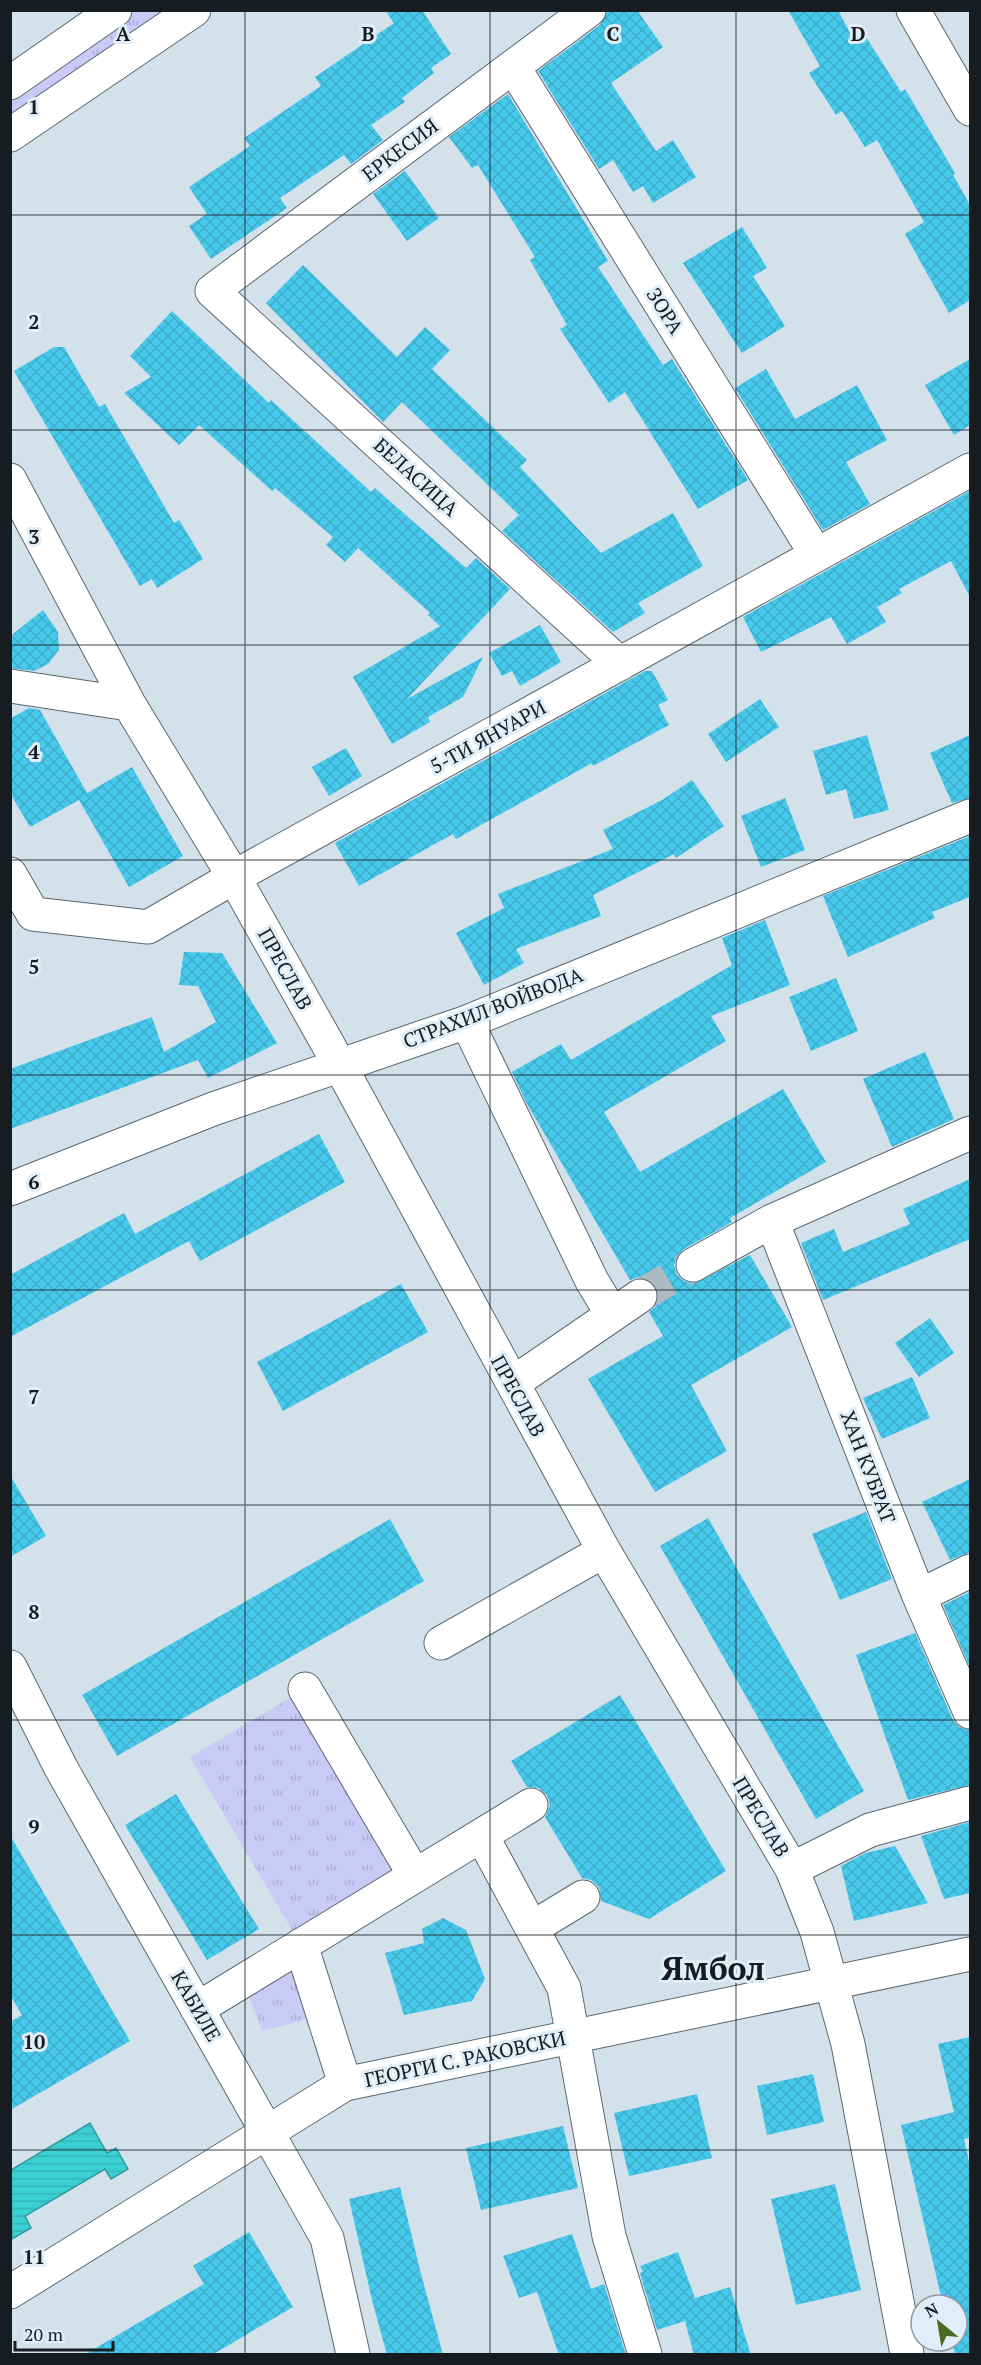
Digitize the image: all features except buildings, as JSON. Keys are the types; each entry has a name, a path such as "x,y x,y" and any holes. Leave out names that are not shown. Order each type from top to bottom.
{"street":[{"path":"10,82 115,10"},
{"path":"10,135 194,10"},
{"name":"ЕРКЕСИЯ","path":"212,291 589,10"},
{"path":"913,10 970,110"},
{"name":"ЗОРА","path":"514,68 816,554"},
{"name":"БЕЛАСИЦА","path":"212,291 620,664"},
{"name":"5-ТИ ЯНУАРИ","path":"10,874 33,914 148,927 234,877 970,470"},
{"name":"ПРЕСЛАВ","path":"10,480 129,704 234,877 339,1064 604,1551 792,1869 817,1932 848,2044 907,2355"},
{"path":"10,686 129,704"},
{"name":"СТРАХИЛ ВОЙВОДА","path":"10,1189 213,1109 467,1022 970,816"},
{"path":"467,1022 587,1271 612,1314"},
{"path":"693,1265 772,1221 970,1133"},
{"name":"ХАН КУБРАТ","path":"772,1221 919,1596 970,1712"},
{"path":"513,1383 640,1296"},
{"path":"441,1643 604,1551"},
{"path":"919,1596 970,1571"},
{"name":"КАБИЛЕ","path":"10,1667 61,1768 327,2238 353,2355"},
{"path":"306,1689 415,1876"},
{"path":"792,1869 870,1830 970,1803"},
{"path":"197,2009 531,1805"},
{"path":"482,1836 564,1988 609,2236 645,2355"},
{"path":"532,1928 583,1897"},
{"path":"301,1946 345,2084"},
{"name":"ГЕОРГИ С. РАКОВСКИ","path":"10,2292 345,2084 970,1954"}],"green space":[{"path":"115,11 194,11 11,135 11,83"},
{"path":"305,1689 415,1876 301,1945 190,1757"},
{"path":"301,1945 323,2015 262,2031 243,1981"}],"shaded area":[{"path":"90,2123 107,2153 116,2148 128,2169 111,2179 105,2169 25,2216 31,2228 12,2239 11,2170"}],"tunnel":[{"path":"640,1296 693,1265"}],"district":[{"name":"Ямбол","path":"713,1969"}]}
